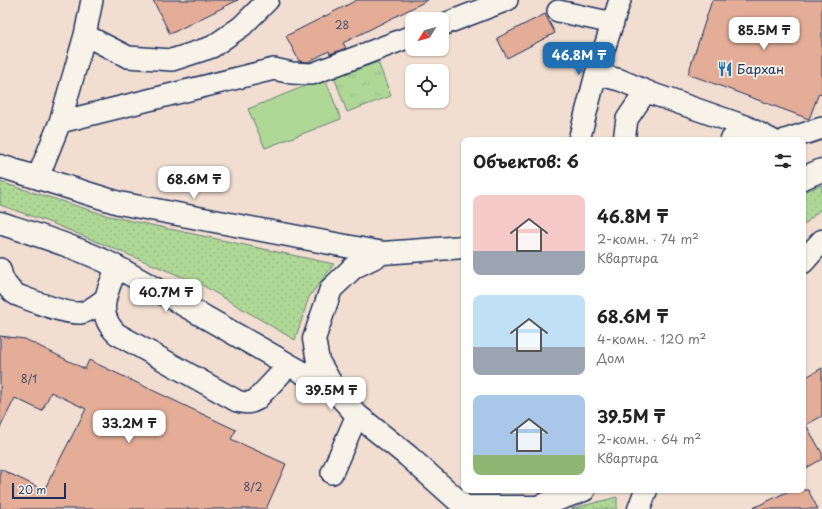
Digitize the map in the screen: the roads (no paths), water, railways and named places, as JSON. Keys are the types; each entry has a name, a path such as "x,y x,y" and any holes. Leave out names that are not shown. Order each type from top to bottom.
{"main road":[{"path":"0,166 119,202 383,254 461,247"},
{"path":"806,177 822,170"},
{"path":"0,223 62,242 117,267 336,392"},
{"path":"806,259 822,240"},
{"path":"383,254 354,267 331,288 314,339 318,361 336,392 357,415 408,456 466,508 537,508 576,493"},
{"path":"639,509 645,493"}],"street":[{"path":"38,178 60,122 85,36 92,0"},
{"path":"85,36 128,57 172,60 212,47 242,26 268,0"},
{"path":"449,22 507,0"},
{"path":"580,137 596,74 620,0"},
{"path":"558,11 613,23"},
{"path":"60,122 274,69 292,73 312,74 405,39"},
{"path":"596,74 620,80 738,133 757,137"},
{"path":"624,137 627,119 646,91"},
{"path":"794,137 822,128"},
{"path":"117,267 105,299 104,311 105,319 116,334 237,401 244,403 251,403 256,400 289,365"},
{"path":"0,269 6,285 17,295 69,312 82,313 105,299"},
{"path":"332,473 357,415"}],"place":[{"name":"Бархан","path":"725,69"}]}
